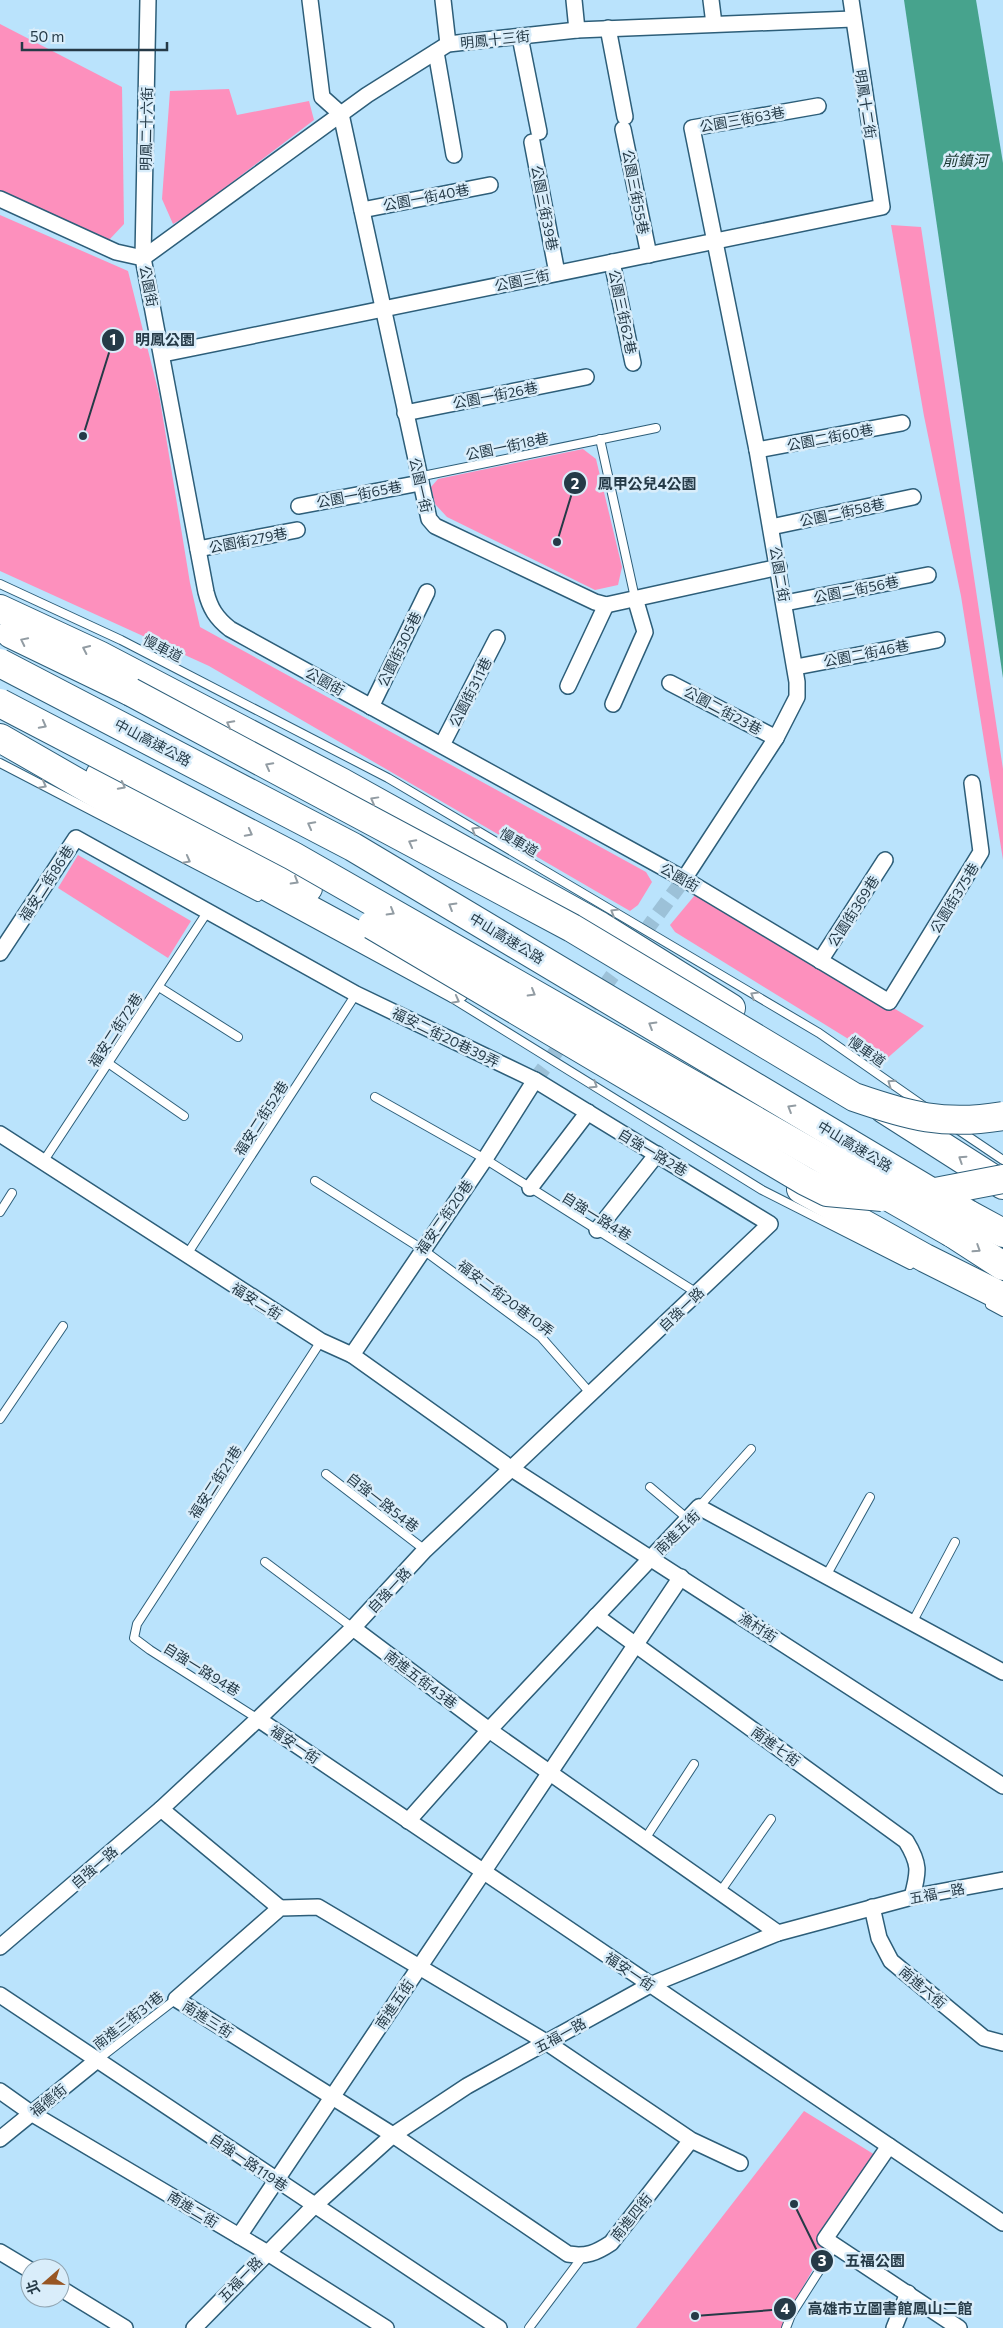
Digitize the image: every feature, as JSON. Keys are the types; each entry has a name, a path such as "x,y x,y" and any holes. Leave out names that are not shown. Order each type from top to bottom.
{"highway":[{"path":"0,608 100,655 334,778 600,926 780,1039 1003,1186"},
{"path":"0,629 131,692 572,928 854,1096 900,1113 932,1120 969,1121 1003,1116"},
{"name":"中山高速公路","path":"0,663 353,847 1003,1233"},
{"name":"中山高速公路","path":"0,703 302,861 943,1228 1003,1266"},
{"path":"0,725 194,823 828,1192 860,1204 896,1208 938,1208 1003,1195"},
{"path":"0,738 124,809 574,1054 776,1175 925,1258 994,1300"},
{"path":"841,1089 911,1105 944,1106 1003,1100"},
{"path":"828,1192 899,1197 976,1186 1003,1179"}],"street":[{"name":"明鳳二十六街","path":"143,258 148,0"},
{"path":"310,0 322,97 341,114"},
{"path":"443,0 442,48 454,155"},
{"path":"574,0 577,30"},
{"path":"711,0 714,24"},
{"name":"明鳳十二街","path":"851,0 882,207"},
{"name":"明鳳十三街","path":"143,258 341,114 442,48 577,30 853,19"},
{"name":"公園三街55巷","path":"608,28 649,255"},
{"name":"公園三街39巷","path":"520,37 557,273"},
{"name":"公園三街63巷","path":"715,242 692,128 818,106"},
{"name":"公園一街","path":"341,114 429,519 435,526 594,602 606,605"},
{"name":"公園一街40巷","path":"362,210 490,185"},
{"name":"公園街","path":"0,199 116,252 143,258 163,354 210,607 220,621 230,629 684,879 890,1002"},
{"name":"公園三街","path":"163,354 882,207"},
{"name":"公園二街","path":"684,879 776,738 797,697 796,667 779,567 715,242"},
{"name":"公園三街62巷","path":"612,262 634,363"},
{"name":"公園一街26巷","path":"405,413 586,377"},
{"name":"公園二街60巷","path":"757,450 902,423"},
{"name":"公園一街65巷","path":"299,506 419,480"},
{"name":"公園二街58巷","path":"771,527 913,497"},
{"name":"公園街279巷","path":"198,549 297,530"},
{"path":"568,686 606,605 779,567"},
{"name":"公園二街56巷","path":"785,603 928,575"},
{"name":"公園街305巷","path":"371,707 427,592"},
{"path":"613,704 645,632 636,598"},
{"name":"公園街311巷","path":"442,746 498,638"},
{"name":"公園二街46巷","path":"796,667 937,640"},
{"name":"公園二街23巷","path":"670,683 776,738"},
{"name":"公園街375巷","path":"890,1002 981,852 972,783"},
{"name":"福安二街20巷39弄","path":"76,838 356,994 535,1080"},
{"name":"福安二街86巷","path":"0,953 76,838"},
{"name":"公園街369巷","path":"820,961 885,860"},
{"name":"自強一路2巷","path":"535,1080 770,1224"},
{"name":"福安二街20巷","path":"352,1354 485,1159 535,1080"},
{"path":"530,1188 588,1112"},
{"name":"福安二街","path":"0,1134 186,1256 321,1341 352,1354 512,1468"},
{"path":"597,1230 656,1154"},
{"name":"自強一路","path":"0,1947 161,1809 258,1719 353,1628 425,1550 770,1224"},
{"name":"漁村街","path":"512,1468 1003,1786"},
{"name":"南進五街","path":"408,1821 489,1730 699,1507 1003,1672"},
{"name":"南進五街","path":"239,2236 681,1578"},
{"name":"南進七街","path":"596,1616 906,1841 916,1856 919,1873 912,1897"},
{"name":"南進五街43巷","path":"353,1628 489,1730"},
{"name":"福安一街","path":"258,1719 1003,2223"},
{"path":"489,1730 778,1933"},
{"path":"161,1809 280,1908 318,1907 546,2042 691,2140 740,2163"},
{"name":"五福一路","path":"194,2328 266,2252 393,2135 467,2086 546,2042 650,1985 778,1933 912,1897 1003,1880"},
{"name":"南進六街","path":"872,1907 879,1938 891,1961 984,2038 1003,2043"},
{"name":"南進三街","path":"280,1908 176,1999 332,2097"},
{"name":"自強一路119巷","path":"0,1995 96,2061 499,2328"},
{"name":"福德街","path":"0,2139 96,2061"},
{"name":"南進二街","path":"0,2091 31,2113 266,2252 386,2328"},
{"path":"332,2097 393,2135 568,2254 583,2256"},
{"name":"南進四街","path":"583,2256 596,2253 610,2243 691,2140"},
{"path":"889,2146 830,2243 959,2328"},
{"path":"0,2252 20,2264"},
{"path":"894,2328 908,2293"},
{"path":"70,2294 126,2328"}],"lane":[{"name":"公園一街18巷","path":"419,480 656,428"},
{"path":"600,439 636,598"},
{"name":"慢車道","path":"0,584 121,640 388,778 818,1033 1003,1160"},
{"path":"0,763 262,899"},
{"name":"福安二街72巷","path":"43,1162 208,911"},
{"path":"158,987 238,1037"},
{"name":"福安二街52巷","path":"186,1256 356,994"},
{"path":"445,995 762,1190 917,1268"},
{"path":"108,1064 184,1116"},
{"name":"自強一路4巷","path":"375,1097 485,1159 697,1293"},
{"name":"福安二街20巷10弄","path":"315,1181 422,1249 541,1338 591,1394"},
{"path":"0,1212 12,1193"},
{"path":"994,1300 1003,1312"},
{"path":"0,1419 63,1326"},
{"name":"福安二街21巷","path":"134,1638 137,1624 321,1341"},
{"path":"650,1487 692,1515 750,1449"},
{"name":"自強一路54巷","path":"326,1474 425,1550"},
{"path":"826,1576 870,1497"},
{"path":"912,1623 955,1542"},
{"path":"265,1562 353,1628"},
{"name":"自強一路94巷","path":"134,1638 258,1719"},
{"path":"645,1839 694,1764"},
{"path":"720,1892 772,1819"},
{"name":"南進三街31巷","path":"96,2061 176,1999"},
{"path":"786,2328 791,2315 830,2243"},
{"path":"529,2328 583,2256"}],"shaded area":[{"path":"0,24 122,87 124,224 109,240 0,190"},
{"path":"229,89 237,115 309,101 314,120 189,215 173,224 162,199 170,91"},
{"path":"0,215 128,271 159,394 190,583 200,627 646,872 652,882 638,905 630,911 209,666 0,571"},
{"path":"891,225 921,227 1003,769 1003,860 961,596 924,416"},
{"path":"583,449 596,459 622,567 618,585 595,590 447,517 435,504 431,487 438,479"},
{"path":"78,855 191,921 168,958 58,888"},
{"path":"695,895 703,896 924,1026 884,1061 675,932 670,925"},
{"path":"804,2111 888,2163 830,2242 805,2284 784,2328 636,2328"}],"water":[{"name":"前鎮河","path":"904,0 976,0 1003,163 1003,678"}],"tunnel":[{"path":"535,1080 684,879"}],"place":[{"name":"明鳳公園","path":"83,436"},
{"name":"鳳甲公兒4公園","path":"557,542"},
{"name":"五福公園","path":"794,2204"},
{"name":"高雄市立圖書館鳳山二館","path":"695,2316"}]}
